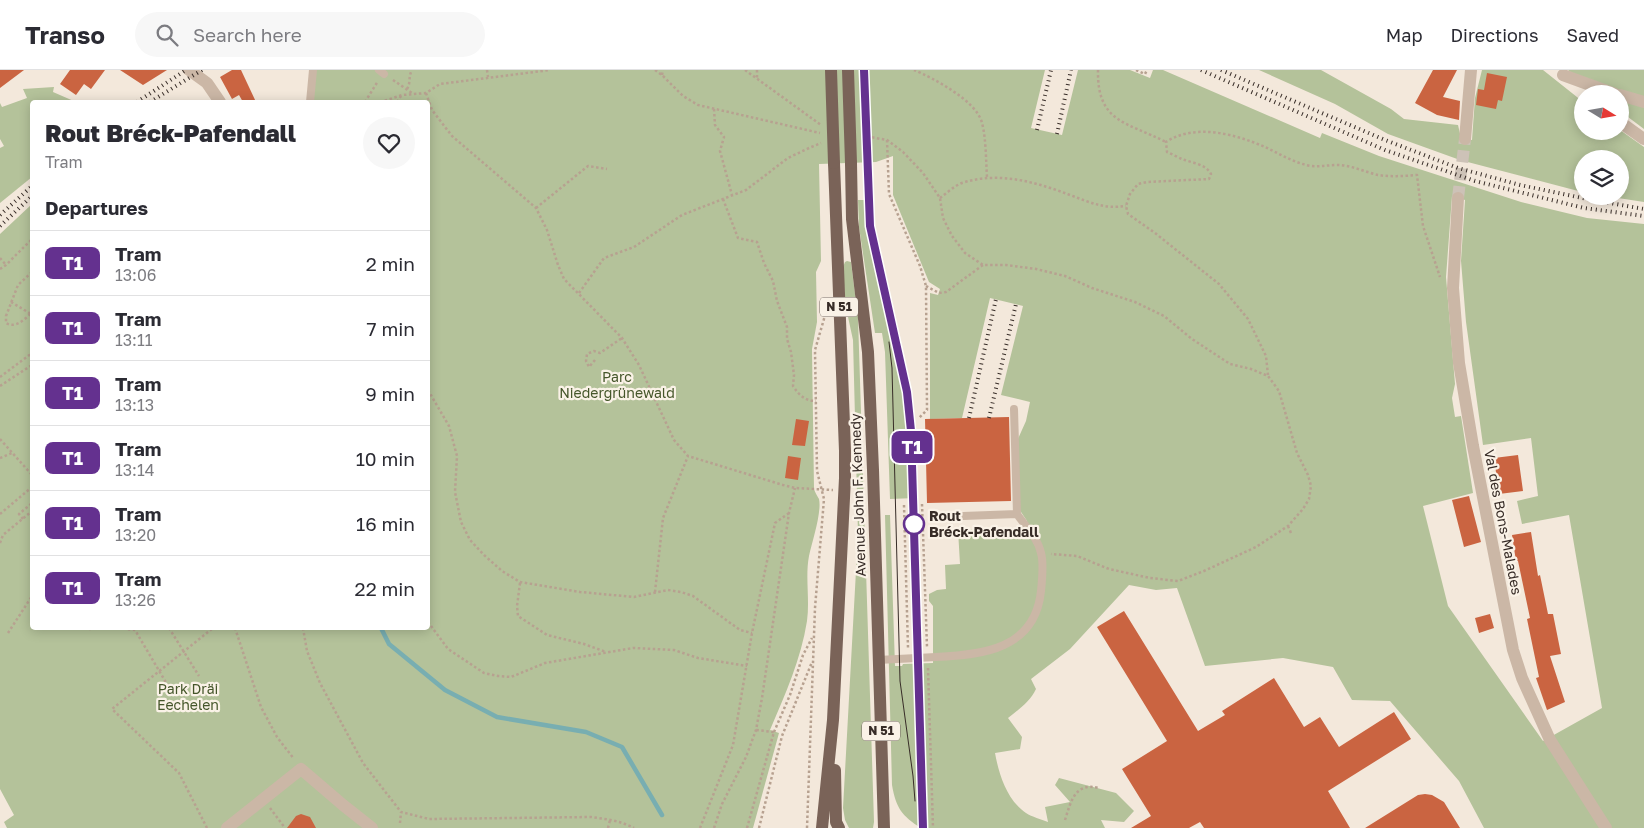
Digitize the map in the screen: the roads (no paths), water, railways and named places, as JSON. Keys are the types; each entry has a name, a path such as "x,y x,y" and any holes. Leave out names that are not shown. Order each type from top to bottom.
{"main road":[{"name":"Avenue John F. Kennedy","path":"822,828 833,720 845,451 831,70"},
{"name":"Avenue John F. Kennedy","path":"848,70 852,219 868,352 884,828"},
{"name":"N 51","path":"833,720 836,822 839,828"}],"street":[{"path":"189,70 207,83 219,100"},
{"path":"1465,139 1471,70"},
{"path":"1559,73 1574,86"},
{"path":"1559,73 1591,85"},
{"path":"1629,98 1644,102"},
{"path":"1629,128 1644,139"},
{"name":"Val des Bons-Malades","path":"1458,198 1453,288 1459,364 1513,650 1522,678 1550,740 1606,828"},
{"path":"227,828 301,769 372,828"}],"lane":[{"path":"310,100 313,70"},
{"path":"878,660 973,654 997,648 1012,642 1034,618 1040,602 1042,553 1036,539 1017,514 1014,409"},
{"path":"936,517 1017,514"}],"waterway":[{"path":"382,630 389,644 445,690 497,717 586,732 622,747 662,815"}],"tunnel":[{"path":"1458,198 1465,139"}],"tram line":[{"path":"864,70 870,226 910,412 923,828"},
{"name":"T1","path":"864,70 870,226 910,412 923,828"},
{"path":"889,342 892,368 900,681 915,801"}],"railway":[{"path":"140,100 186,70"},
{"path":"153,100 202,70"},
{"path":"1037,130 1051,70"},
{"path":"1057,134 1071,70"},
{"path":"1201,70 1385,150 1475,181 1584,208 1644,216"},
{"path":"1221,70 1385,140 1458,168 1520,185 1644,209"},
{"path":"0,215 30,188"},
{"path":"0,226 30,198"},
{"path":"969,418 996,299"},
{"path":"989,418 1016,304"}],"place":[{"name":"Rout Bréck-Pafendall","path":"914,524"}],"park label":[{"name":"Parc Niedergrünewald","path":"617,386"},
{"name":"Park Dräi Eechelen","path":"188,698"}]}
